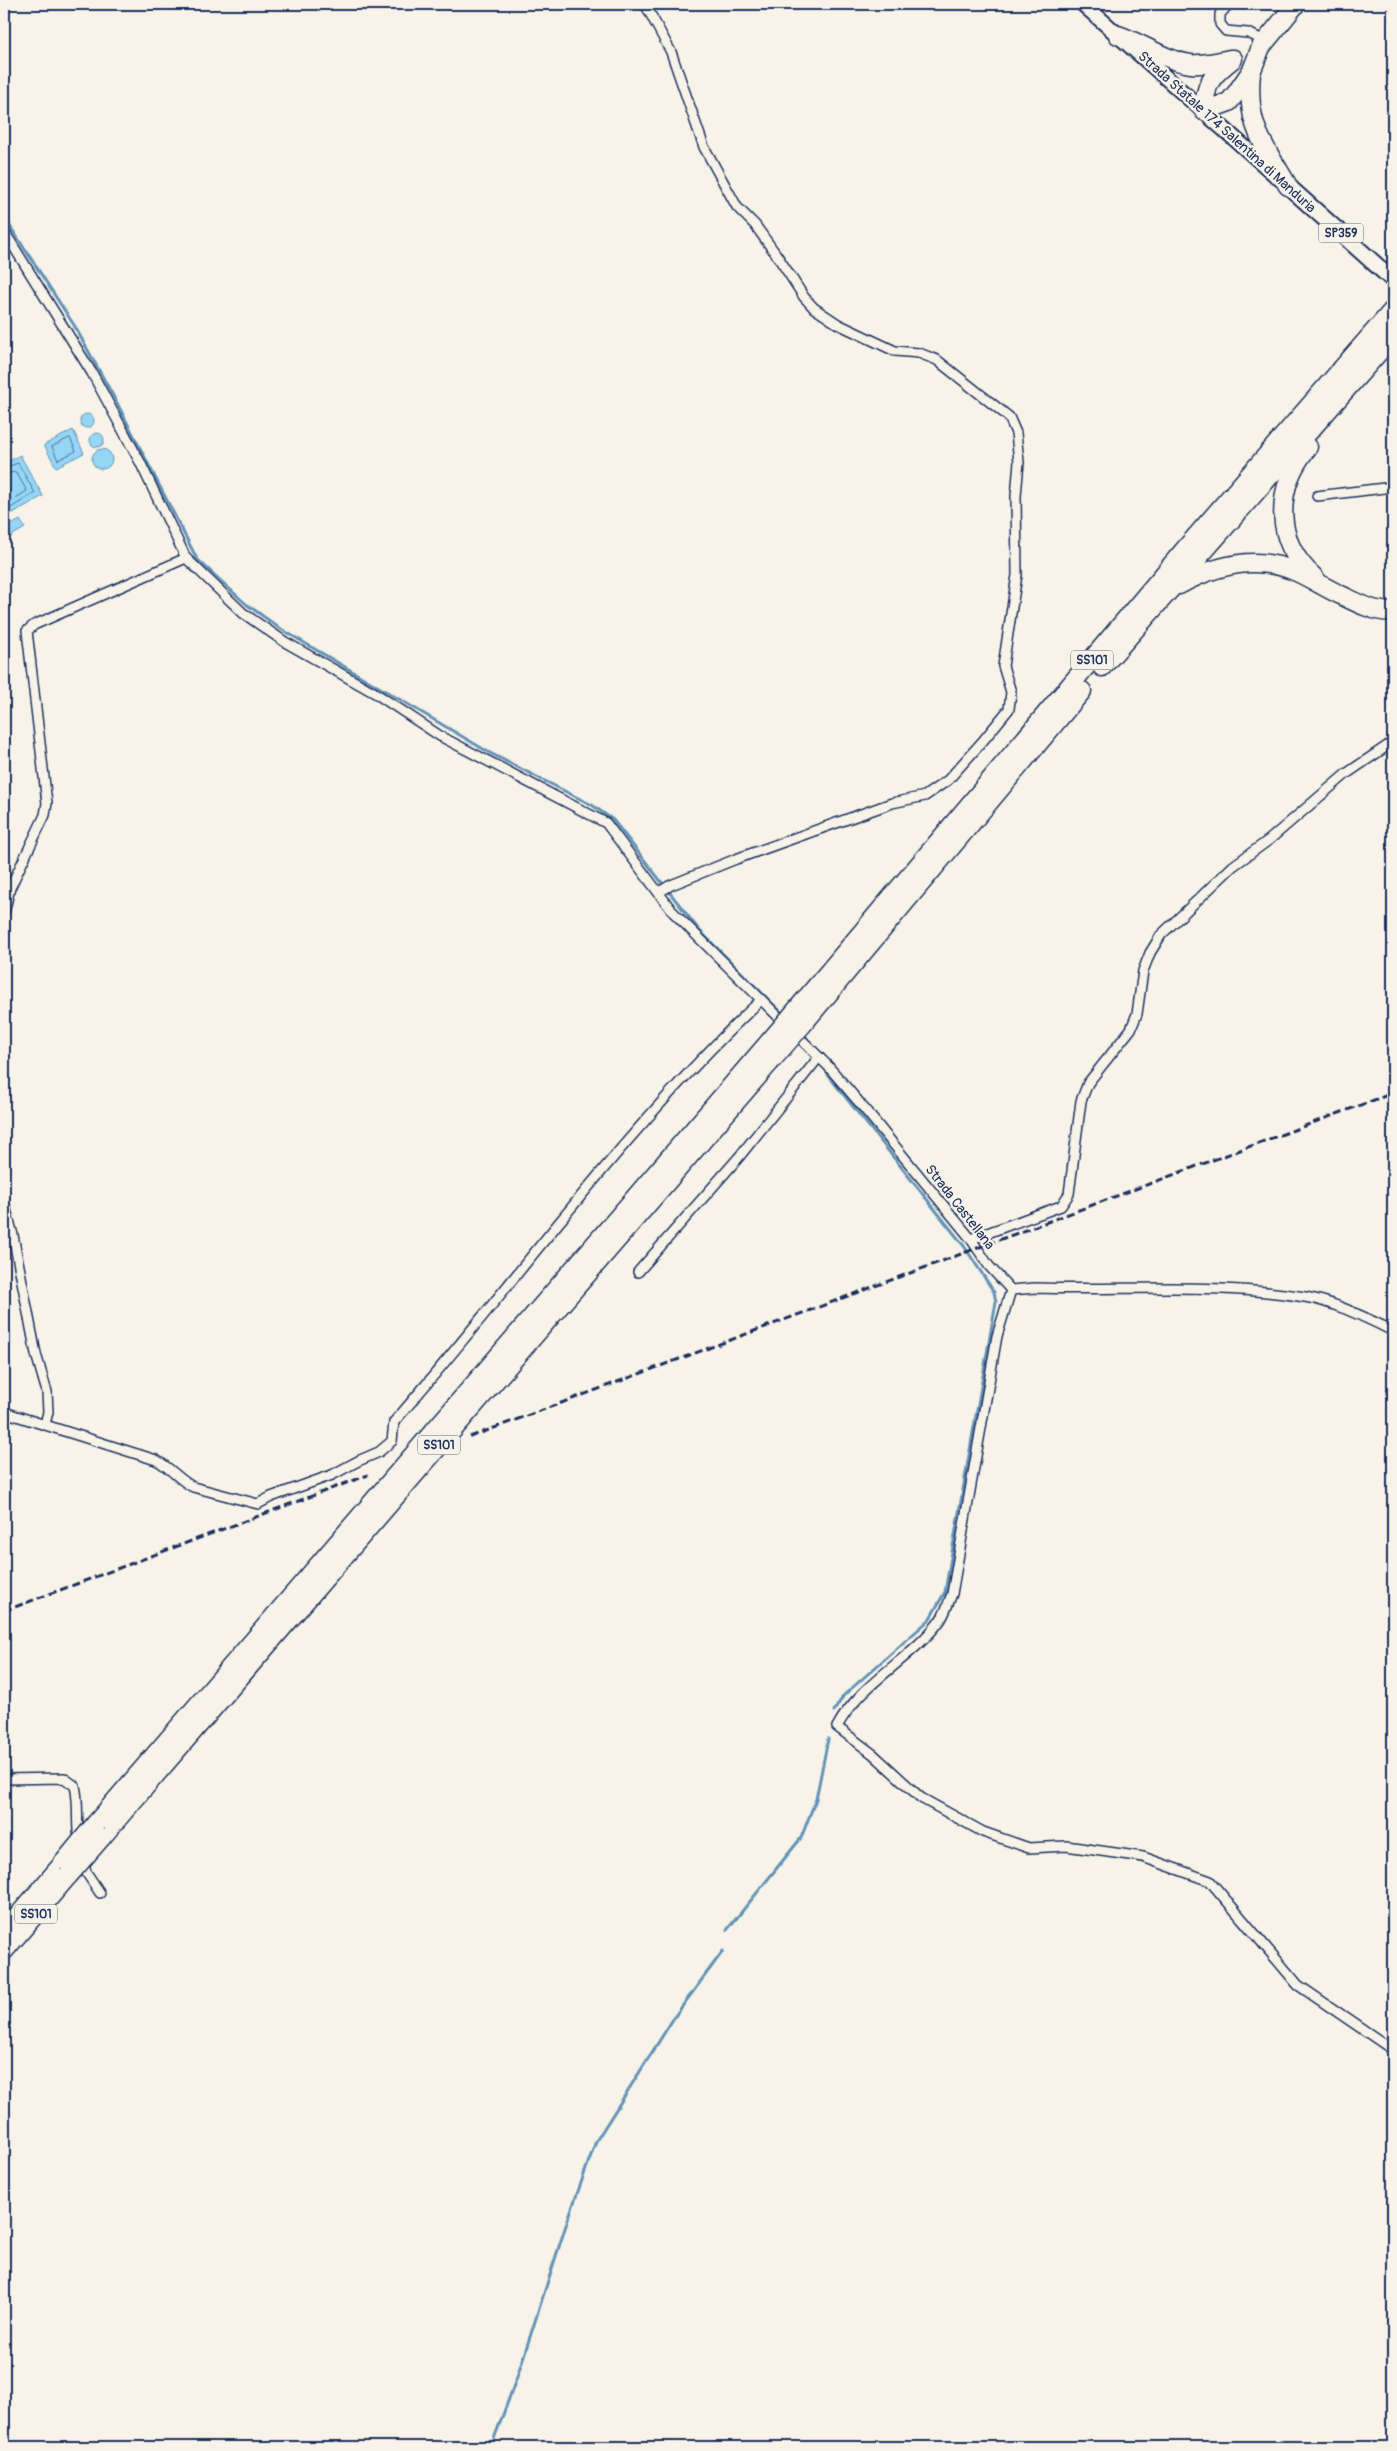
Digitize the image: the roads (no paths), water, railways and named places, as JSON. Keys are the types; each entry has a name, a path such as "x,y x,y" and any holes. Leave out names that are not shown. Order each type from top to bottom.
{"highway":[{"path":"1263,44 1233,59 1209,80 1205,93 1204,111 1229,102 1244,84 1263,44 1296,4"},
{"path":"1118,35 1168,57 1191,64 1208,64 1233,59"},
{"path":"1252,70 1249,97 1257,134 1288,186"},
{"name":"SS101","path":"798,1019 1185,549 1393,310"},
{"name":"SS101","path":"4,1951 66,1869 99,1830 798,1019 1393,336"},
{"path":"1330,591 1303,567 1289,542 1283,518 1285,490 1296,462 1328,424 1346,389"},
{"path":"1170,590 1217,567 1245,562 1273,565 1292,570 1330,591 1381,612 1393,612"},
{"name":"SS101","path":"4,1932 66,1869"}],"main road":[{"name":"Strada Statale 174 Salentina di Manduria","path":"1082,4 1393,280"}],"street":[{"path":"644,4 671,52 704,147 737,207 755,226 804,297 814,308 838,324 895,351 919,352 937,360 1009,417 1016,433 1019,462 1016,496 1017,575 1003,666 1011,692 1009,709 982,742 948,780 925,796 892,802 671,885 659,892"},
{"path":"1229,4 1220,14 1220,24 1226,32 1248,33 1263,44"},
{"path":"4,231 92,373 140,462 186,558 34,625 27,631 47,803 45,815 10,888 4,913"},
{"path":"1317,496 1393,488"},
{"name":"Strada Castellana","path":"186,558 243,613 285,642 375,693 440,736 606,822 673,912 760,1001 819,1057 858,1101 971,1239 988,1266 1011,1290"},
{"path":"971,1239 1061,1206 1069,1194 1082,1101 1088,1083 1131,1029 1137,1014 1143,971 1150,953 1165,931 1233,866 1269,840 1346,774 1393,742"},
{"path":"4,1412 156,1460 168,1466 184,1482 193,1487 258,1504 271,1497 332,1475 379,1452 392,1441 394,1422 546,1238 660,1105 728,1031 760,1001"},
{"path":"638,1272 739,1157 819,1057"},
{"path":"4,1202 13,1235 36,1354 47,1392 48,1412 45,1424"},
{"path":"1393,1331 1353,1313 1306,1297 1241,1291 1035,1288 1011,1290 997,1336 952,1594 940,1621 879,1677 843,1717 837,1727 873,1754 921,1798 983,1832 1029,1848 1066,1846 1142,1857 1178,1867 1210,1881 1298,1985 1393,2050"},
{"path":"4,1779 64,1778 75,1786 79,1803 76,1832 86,1872 100,1893"}],"water":[{"path":"84,414 90,414 94,421 90,428 84,428 80,424 80,418"},
{"path":"73,430 84,453 56,467 44,445"},
{"path":"97,433 102,435 104,440 102,445 97,447 92,445 90,440 92,435"},
{"path":"102,449 109,452 112,459 109,466 102,469 95,466 92,459 95,452"},
{"path":"20,455 43,496 4,518 4,464"},
{"path":"20,520 25,528 4,540 4,529"}],"waterway":[{"path":"4,217 74,325 117,403 197,559 246,604 281,629 490,753 592,805 613,820 699,930 785,1016"},
{"path":"801,1033 807,1038"},
{"path":"828,1075 964,1246 994,1292 996,1302 945,1592 929,1620 844,1695 834,1711"},
{"path":"727,1930 801,1838 816,1799 828,1739"},
{"path":"491,2447 517,2377 566,2225 596,2141 675,2016 723,1951"}],"railway":[{"path":"470,1437 1393,1093"},
{"path":"4,1611 368,1475"}]}
